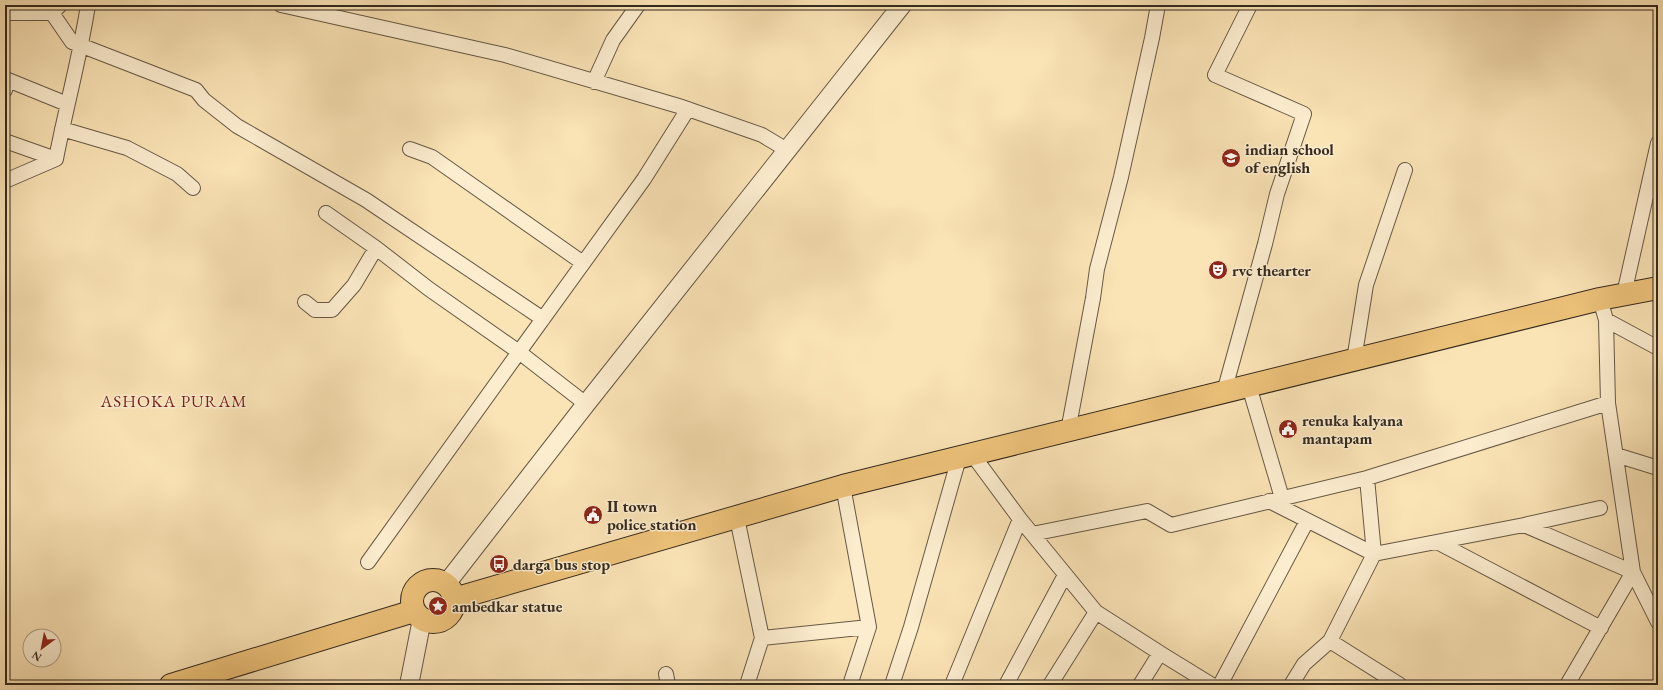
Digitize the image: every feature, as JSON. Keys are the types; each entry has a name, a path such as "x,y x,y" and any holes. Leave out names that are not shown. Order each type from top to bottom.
{"main road":[{"path":"418,615 412,598 417,587 422,583 434,580 450,591 737,518 843,486 1600,298 1658,288"},
{"path":"171,685 418,615 433,622 444,619 452,610 450,591"}],"street":[{"path":"56,159 82,47 88,5"},
{"path":"281,5 505,55 688,110 762,135 787,150"},
{"path":"594,82 613,40 638,5"},
{"path":"450,591 586,404 902,5"},
{"path":"1068,431 1097,269 1121,177 1158,5"},
{"path":"1224,392 1265,244 1277,194 1304,114 1215,75 1250,5"},
{"path":"5,13 56,9 72,42 82,47 148,70 196,90 204,100 237,126 366,200 543,319"},
{"path":"6,83 68,104"},
{"path":"368,562 644,179 688,110"},
{"path":"62,129 127,148 178,174 193,188"},
{"path":"5,141 56,159"},
{"path":"1624,294 1658,144"},
{"path":"410,149 432,157 583,262"},
{"path":"5,181 56,159"},
{"path":"1354,360 1366,285 1405,170"},
{"path":"326,213 376,248 429,289 519,352 586,404"},
{"path":"305,302 315,310 332,310 354,285 376,248"},
{"path":"1600,298 1606,320 1608,403 1633,572 1658,622"},
{"path":"1606,320 1658,348"},
{"path":"1249,386 1275,500 1307,521 1374,554 1524,525 1600,508"},
{"path":"1032,534 1147,511 1171,525 1367,478 1608,403"},
{"path":"1616,455 1658,468"},
{"path":"965,456 1096,612 1212,685"},
{"path":"892,685 965,456"},
{"path":"1291,685 1304,664 1330,641 1374,554 1367,478"},
{"path":"843,486 869,627 850,685"},
{"path":"737,518 762,638 747,685"},
{"path":"952,685 1020,520"},
{"path":"1220,685 1307,521"},
{"path":"1524,525 1633,572"},
{"path":"1437,542 1600,628"},
{"path":"1567,685 1633,572"},
{"path":"1006,685 1066,575"},
{"path":"1050,685 1096,612"},
{"path":"409,685 418,615"},
{"path":"762,638 869,627"},
{"path":"1330,641 1400,685"},
{"path":"1140,685 1160,653"}],"place":[{"name":"indian school of english","path":"1231,158"},
{"name":"rvc thearter","path":"1218,270"},
{"name":"renuka kalyana mantapam","path":"1288,429"},
{"name":"II town police station","path":"593,515"},
{"name":"darga bus stop","path":"499,564"},
{"name":"ambedkar statue","path":"438,606"}],"district":[{"name":"ASHOKA PURAM","path":"174,401"}]}
